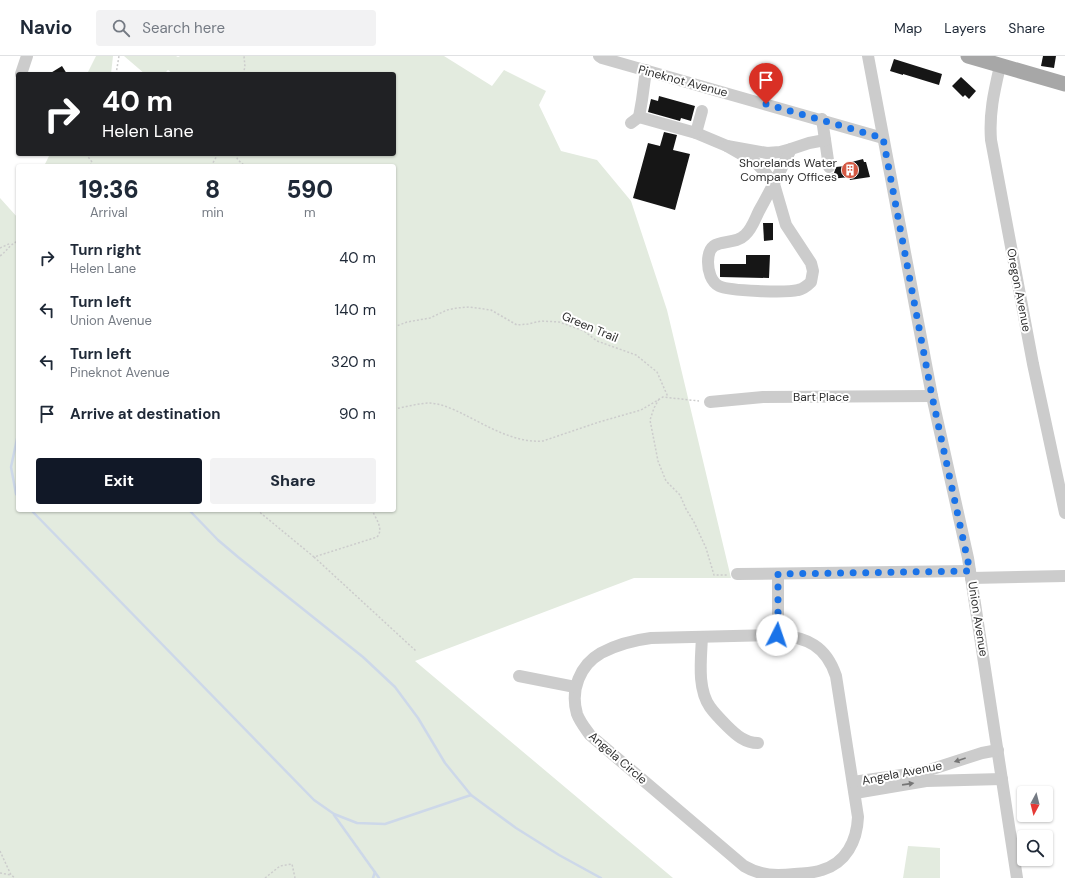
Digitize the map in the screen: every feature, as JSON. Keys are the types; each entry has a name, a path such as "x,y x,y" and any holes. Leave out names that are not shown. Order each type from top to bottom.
{"main road":[{"path":"968,56 1065,84"}],"street":[{"path":"22,72 27,56"},
{"name":"Pineknot Avenue","path":"599,56 883,138"},
{"name":"Union Avenue","path":"868,56 932,396 971,575 1017,878"},
{"name":"Oregon Avenue","path":"1000,66 991,107 991,140 1033,364 1065,513"},
{"path":"646,70 635,120 696,133 727,146 755,162 774,184 786,225 811,263 813,271 810,282 803,288 792,291 740,289 716,284 709,274 708,262 710,251 717,244 734,240 746,235 774,184 791,149"},
{"path":"696,133 702,112"},
{"path":"822,120 829,167"},
{"path":"727,146 767,153 780,152 809,143 825,140"},
{"name":"Bart Place","path":"710,402 764,397 932,396"},
{"path":"737,574 1065,576"},
{"path":"777,635 778,574"},
{"name":"Angela Circle","path":"777,635 792,636 807,641 821,649 833,666 836,676 854,788 858,828 851,848 835,864 828,868 815,872 777,875 763,874 752,871 744,866 590,735 580,722 575,706 575,687 585,668 604,652 636,640 651,638 702,638 777,635"},
{"path":"702,638 702,685 704,696 710,706 734,734 750,743 758,743"},
{"path":"519,676 575,687"},
{"name":"Angela Avenue","path":"854,788 923,772 982,753 998,750"},
{"name":"Angela Avenue","path":"854,788 926,781 1002,779"}],"path":[{"path":"116,72 119,56"},
{"path":"244,56 245,67 244,72"},
{"path":"236,156 243,164"},
{"path":"0,248 16,241"},
{"path":"0,256 10,244 16,241"},
{"name":"Green Trail","path":"396,326 407,322 430,318 447,310 457,308 491,310 517,325 541,320 559,322 584,332 598,341 636,355 658,372 668,397"},
{"path":"396,409 424,404 438,405 453,409 503,433 526,441 543,442 599,422 641,410 660,398 668,397 691,401 710,402"},
{"path":"660,398 654,408 650,420 658,461 666,481 680,495 694,522 706,548 714,575 737,574"},
{"path":"259,512 314,557 416,651"},
{"path":"314,557 376,537 380,534 380,529 373,512"},
{"path":"0,851 11,875"},
{"path":"265,878 280,866 292,864 295,878"},
{"path":"0,873 11,875 15,878"}],"shaded area":[{"path":"96,56 113,56 111,72 88,72"},
{"path":"124,56 444,56 492,86 504,70 546,91 539,105 561,151 597,160 631,201 667,310 731,578 634,578 415,661 673,878 0,878 0,198 16,216 16,512 396,512 396,164 45,164 49,156 396,156 396,72 170,72 168,70 166,72 143,72"},
{"path":"908,846 940,848 940,878 903,878"}],"building":[{"path":"1043,56 1056,56 1054,68 1041,66"},
{"path":"894,59 942,74 939,85 890,71"},
{"path":"62,66 66,72 52,72"},
{"path":"961,77 976,91 969,99 965,95 963,97 952,86"},
{"path":"659,96 695,106 691,121 681,118 680,121 648,112 651,99 658,101"},
{"path":"664,132 677,135 673,150 690,154 675,210 633,198 648,143 660,146"},
{"name":"Shorelands Water Company Offices","path":"863,159 864,162 866,162 870,177 850,180 849,177 831,179 831,174 834,173 836,167 845,166 844,164"},
{"path":"763,223 773,223 773,240 764,241"},
{"path":"746,255 770,255 769,278 720,277 720,264 746,264"}],"waterway":[{"path":"16,443 11,467 16,494"},
{"path":"33,512 314,800 334,814 357,823 385,824 471,795"},
{"path":"191,512 218,540 363,657 395,687 418,718 445,763 471,795 516,828 559,855 601,878"},
{"path":"334,815 379,878"},
{"path":"373,878 375,872"}],"place":[{"name":"Shorelands Water Company Offices","path":"850,170"}],"route":[{"path":"766,104 883,138 932,396 970,571 778,574 777,635"}]}
